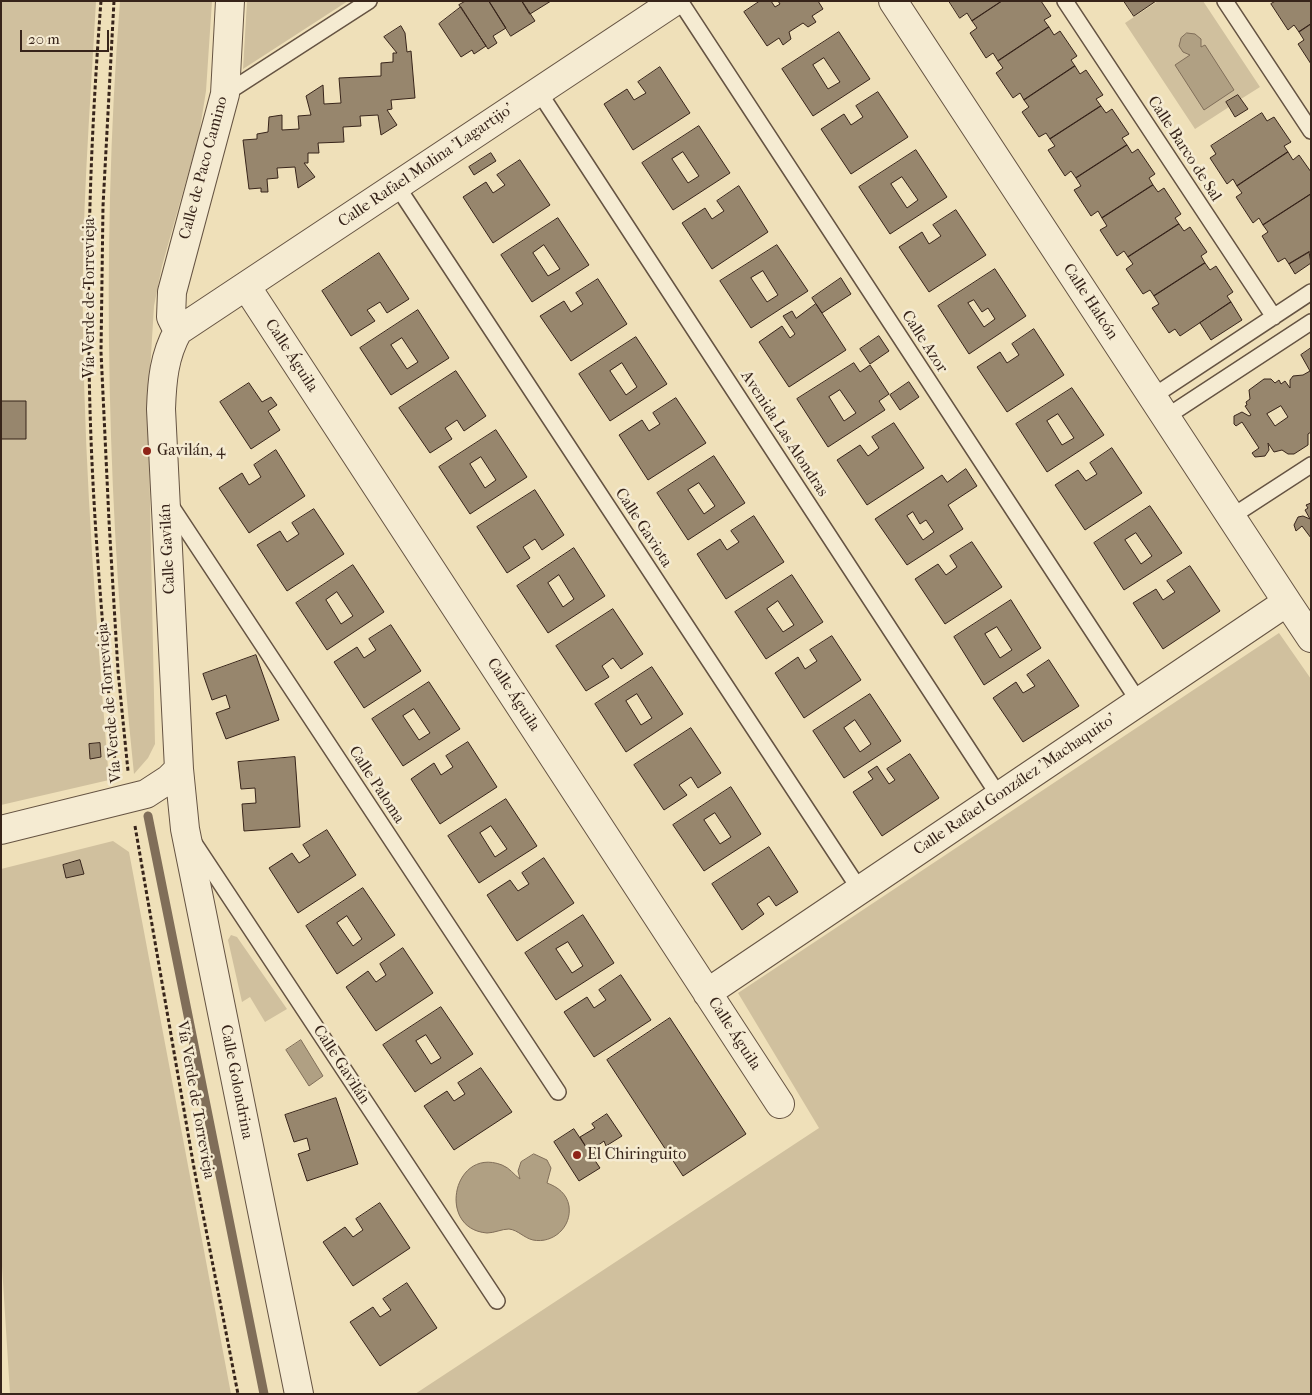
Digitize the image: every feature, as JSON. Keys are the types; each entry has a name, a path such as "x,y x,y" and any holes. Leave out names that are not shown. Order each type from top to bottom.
{"street":[{"name":"Calle de Paco Camino","path":"178,331 171,317 172,292 225,94 230,1"},
{"name":"Calle Rafael Molina 'Lagartijo'","path":"178,331 675,1"},
{"name":"Calle Halcón","path":"893,1 1231,517 1302,617"},
{"name":"Calle Águila","path":"246,286 780,1104"},
{"name":"Calle Gavilán","path":"178,331 170,346 162,388 180,769"},
{"name":"Calle Rafael González 'Machaquito'","path":"707,993 1139,702 1302,617"},
{"path":"1,830 124,789 158,787 180,769"},
{"name":"Calle Golondrina","path":"180,769 185,829 299,1394"}],"lane":[{"path":"225,94 369,1"},
{"name":"Calle Azor","path":"680,1 1139,702"},
{"name":"Calle Barco de Sal","path":"1065,1 1274,317"},
{"path":"1225,1 1311,131"},
{"name":"Avenida Las Alondras","path":"539,92 1000,796"},
{"name":"Calle Gaviota","path":"397,186 860,890"},
{"path":"1159,407 1274,317 1311,292"},
{"path":"1159,407 1311,322"},
{"path":"1231,517 1311,465"},
{"name":"Calle Paloma","path":"166,498 558,1092"},
{"name":"Calle Gavilán","path":"185,829 497,1301"}],"path":[{"path":"101,1 89,221 89,355 98,570 124,789"},
{"name":"Vía Verde de Torrevieja","path":"114,1 103,206 101,352 124,789 140,864 194,1168 238,1394"}],"shaded area":[{"path":"1,1 96,1 85,207 83,330 89,499 109,780 1,805"},
{"path":"120,1 212,1 206,91 199,135 162,266 154,306 148,404 155,744 148,758 134,774 118,581 110,388 110,194"},
{"path":"247,1 348,1 243,69"},
{"path":"1158,1 1203,1 1260,87 1241,99 1238,95 1226,102 1229,107 1195,129 1125,23"},
{"path":"1187,33 1195,34 1201,39 1201,47 1205,45 1234,90 1204,110 1175,65 1190,55 1183,52 1179,46 1181,38"},
{"path":"1279,633 1311,679 1311,1394 415,1394 819,1128 738,993"},
{"path":"113,841 129,852 231,1394 10,1394 2,1266 1,869"},
{"path":"231,935 237,937 287,1009 265,1022 250,997 242,1002 228,940"},
{"path":"301,1040 323,1076 309,1086 286,1050"},
{"path":"534,1154 547,1160 551,1168 547,1183 561,1192 568,1202 569,1214 560,1232 554,1237 540,1241 530,1239 509,1229 487,1233 471,1228 461,1218 456,1205 457,1190 462,1177 472,1167 485,1162 505,1166 520,1179 518,1171 521,1162"}],"building":[{"path":"466,1 489,1 506,28 493,36 497,43 488,49 459,5"},
{"path":"489,1 522,1 535,21 511,36"},
{"path":"522,1 551,1 530,14"},
{"path":"760,1 771,1 775,7 780,4 778,1 818,1 823,9 812,16 816,22 808,27 803,23 789,32 791,39 783,45 779,38 767,46 744,12"},
{"path":"949,1 1002,1 972,21 967,13 960,18"},
{"path":"1002,1 1041,1 1051,16 1044,20 1049,27 998,61 993,53 986,58 970,33 977,28 972,21"},
{"path":"1124,1 1156,1 1134,16"},
{"path":"1276,1 1311,1 1311,24 1299,32 1294,25 1288,30 1271,4"},
{"path":"461,7 486,46 474,54 472,50 461,57 439,24"},
{"path":"1311,24 1311,64 1298,44 1304,40 1299,32"},
{"path":"401,26 405,33 407,52 411,51 415,98 391,100 392,109 387,110 397,125 381,135 378,115 360,116 361,126 343,127 344,142 318,143 319,153 308,153 308,163 304,163 315,177 298,188 295,167 277,168 278,178 267,179 268,192 261,192 261,188 249,189 243,140 257,139 257,134 268,132 269,117 282,115 282,130 299,129 298,116 311,115 306,96 323,85 324,104 341,103 339,78 381,76 381,63 393,62 393,53 397,53 384,37"},
{"path":"1049,27 1054,35 1060,31 1077,56 1071,60 1075,66 1024,100 1020,93 1013,98 996,73 1003,68 998,61"},
{"path":"839,32 870,79 813,116 782,69","holes":["824,58 840,82 828,89 813,65"]},
{"path":"1075,66 1080,74 1086,70 1103,95 1096,99 1101,106 1050,139 1046,133 1039,137 1022,112 1029,107 1024,100"},
{"path":"660,67 690,113 633,150 604,104 627,89 634,100 646,93 638,82"},
{"path":"878,92 908,137 851,174 821,129 844,114 851,125 863,117 856,106"},
{"path":"1238,95 1248,109 1235,117 1226,102"},
{"path":"1101,106 1106,113 1112,109 1129,134 1122,138 1127,145 1076,178 1071,171 1065,176 1048,150 1055,146 1050,139"},
{"path":"1262,113 1267,121 1274,117 1291,142 1284,146 1288,152 1237,186 1233,179 1227,184 1210,158 1216,154 1211,146"},
{"path":"699,126 730,173 673,210 642,163","holes":["683,152 699,176 688,183 672,159"]},
{"path":"1127,145 1132,153 1138,149 1155,174 1149,178 1153,185 1102,218 1098,211 1091,216 1074,190 1081,186 1076,178"},
{"path":"916,150 947,197 890,234 859,187","holes":["902,177 918,200 907,208 891,184"]},
{"path":"1288,152 1293,160 1299,155 1311,172 1311,194 1263,225 1259,218 1253,223 1236,197 1242,193 1237,186"},
{"path":"491,153 496,161 474,175 469,167"},
{"path":"520,160 550,205 493,243 463,197 486,182 493,193 505,185 497,175"},
{"path":"1153,185 1158,192 1164,188 1181,214 1175,218 1179,224 1128,257 1124,251 1117,256 1100,230 1107,226 1102,218"},
{"path":"739,186 768,232 712,269 682,223 705,208 712,219 724,211 717,201"},
{"path":"1311,194 1311,251 1289,264 1285,258 1278,262 1262,236 1268,232 1263,225"},
{"path":"956,210 986,255 929,292 899,247 922,232 929,244 941,236 933,225"},
{"path":"558,218 589,265 532,302 501,255","holes":["544,245 560,269 548,276 533,253"]},
{"path":"1179,224 1184,231 1190,227 1207,252 1201,256 1205,263 1154,296 1150,290 1143,294 1126,269 1133,264 1128,257"},
{"path":"777,245 808,291 751,328 720,281","holes":["763,271 778,295 767,302 751,278"]},
{"path":"1309,252 1311,263 1295,274 1289,264"},
{"path":"379,253 409,299 387,313 380,302 367,310 375,321 351,336 322,291"},
{"path":"1205,263 1210,270 1216,266 1233,292 1227,296 1231,302 1180,336 1175,329 1169,333 1152,308 1159,304 1154,296"},
{"path":"995,269 1026,316 969,354 938,306","holes":["974,300 982,312 988,308 995,319 984,327 968,303"]},
{"path":"841,278 851,294 822,313 812,298"},
{"path":"598,279 627,324 571,361 540,316 564,301 571,312 583,304 576,293"},
{"path":"1231,302 1242,320 1211,340 1200,323"},
{"path":"816,304 846,350 789,387 759,342 782,326 790,338 795,334 783,316 792,311 796,318"},
{"path":"418,310 449,358 391,395 360,348","holes":["402,338 418,362 407,369 391,345"]},
{"path":"1034,329 1064,375 1007,412 977,367 1000,352 1007,363 1019,355 1012,344"},
{"path":"879,336 889,351 870,364 860,349"},
{"path":"636,337 667,384 610,421 579,374","holes":["622,363 637,387 626,395 610,371"]},
{"path":"1311,348 1311,432 1308,434 1308,445 1294,454 1288,454 1282,450 1274,452 1268,443 1269,450 1265,456 1255,457 1252,453 1259,448 1242,422 1236,426 1234,424 1234,416 1242,412 1249,416 1251,415 1245,406 1247,405 1246,402 1250,399 1249,390 1264,379 1271,379 1275,383 1279,380 1281,384 1285,381 1290,388 1290,380 1293,376 1303,375 1310,371 1301,355","holes":["1281,406 1288,417 1275,426 1267,414"]},
{"path":"854,363 860,372 870,365 889,394 879,401 885,410 828,447 797,399","holes":["840,390 856,413 844,421 829,397"]},
{"path":"456,371 486,416 464,431 457,420 445,428 452,439 430,453 399,408"},
{"path":"909,382 919,397 900,410 890,395"},
{"path":"249,383 262,402 271,397 277,405 268,411 280,430 251,449 220,402"},
{"path":"1072,388 1104,435 1047,472 1016,424","holes":["1058,414 1074,438 1062,445 1047,421"]},
{"path":"676,398 706,443 648,480 619,435 642,420 649,431 660,424 653,413"},
{"path":"1,401 26,401 26,439 1,439"},
{"path":"894,423 924,468 867,505 837,460 860,445 868,456 879,448 872,437"},
{"path":"496,430 527,477 470,514 439,467","holes":["481,457 496,480 485,488 470,464"]},
{"path":"1112,448 1142,493 1085,530 1055,485 1078,470 1086,481 1097,474 1090,463"},
{"path":"276,450 305,496 249,533 219,488 242,473 249,485 261,477 254,465"},
{"path":"714,456 745,503 688,540 657,493","holes":["699,483 715,506 704,514 688,490"]},
{"path":"966,469 977,486 948,505 963,529 907,565 875,519 942,475 947,482","holes":["913,512 920,524 926,520 934,532 923,540 907,516"]},
{"path":"535,490 564,535 542,550 535,539 523,547 530,558 507,573 477,527"},
{"path":"1311,503 1311,538 1302,526 1296,531 1294,525 1298,517 1303,516 1310,519 1305,510 1308,508 1306,505"},
{"path":"1150,506 1182,553 1124,590 1094,543","holes":["1136,533 1152,556 1141,564 1125,540"]},
{"path":"314,509 344,554 287,591 257,545 280,531 287,542 299,534 292,523"},
{"path":"754,516 784,562 726,599 697,554 720,539 727,550 739,542 731,531"},
{"path":"972,542 1002,587 945,624 915,579 938,564 946,575 957,567 950,556"},
{"path":"574,548 605,596 548,633 517,586","holes":["559,575 574,599 563,607 548,583"]},
{"path":"353,565 384,612 327,650 296,603","holes":["337,592 353,616 341,624 326,600"]},
{"path":"1190,566 1220,611 1163,649 1133,603 1156,589 1163,600 1175,592 1167,581"},
{"path":"792,575 823,622 766,659 735,612","holes":["778,601 794,625 783,632 767,609"]},
{"path":"1011,600 1041,648 984,685 954,637","holes":["997,627 1012,650 1000,658 985,634"]},
{"path":"613,609 643,654 621,669 613,658 602,666 609,677 586,691 556,646"},
{"path":"391,625 421,671 364,708 334,662 357,647 364,658 376,650 369,639"},
{"path":"832,636 861,680 804,718 775,673 798,657 805,669 817,661 810,650"},
{"path":"256,655 279,720 226,739 216,713 230,708 226,695 212,700 203,674"},
{"path":"1049,660 1079,706 1023,742 993,698 1016,682 1023,693 1035,686 1027,675"},
{"path":"652,667 683,714 626,752 595,704","holes":["637,694 652,718 641,725 626,701"]},
{"path":"429,682 460,729 403,766 372,719","holes":["414,709 430,733 419,740 403,716"]},
{"path":"870,694 901,741 844,778 813,731","holes":["855,720 871,744 860,752 844,728"]},
{"path":"691,728 721,773 698,788 691,777 679,785 687,795 664,810 634,765"},
{"path":"468,742 497,787 440,824 411,779 434,763 441,775 453,767 446,756"},
{"path":"100,743 101,757 90,759 89,744"},
{"path":"910,754 939,798 882,836 853,792 873,779 868,772 877,766 889,784 895,780 887,769"},
{"path":"295,757 300,827 244,831 242,804 256,803 255,788 241,789 238,762"},
{"path":"731,787 761,834 704,871 673,825","holes":["715,813 731,837 720,844 704,820"]},
{"path":"506,799 537,846 479,883 448,836","holes":["491,826 507,849 495,857 480,833"]},
{"path":"327,830 356,875 298,913 269,868 292,853 299,863 310,856 303,845"},
{"path":"769,847 798,892 776,906 769,896 757,904 764,914 742,930 712,884"},
{"path":"544,858 574,903 517,941 487,895 510,880 518,891 529,884 522,873"},
{"path":"80,860 84,874 66,878 63,865"},
{"path":"363,888 395,935 337,974 306,926","holes":["347,916 362,939 353,946 337,923"]},
{"path":"583,915 614,963 556,1000 525,953","holes":["568,942 583,966 572,973 556,949"]},
{"path":"403,948 433,993 376,1031 346,987 368,971 376,982 386,975 380,964"},
{"path":"621,975 651,1020 594,1057 564,1012 587,997 594,1008 606,1000 599,990"},
{"path":"441,1007 473,1054 415,1092 383,1045","holes":["426,1035 441,1058 431,1064 416,1041"]},
{"path":"670,1018 746,1134 683,1176 607,1060"},
{"path":"481,1068 512,1112 454,1150 424,1106 447,1091 454,1101 465,1094 458,1083"},
{"path":"336,1098 358,1164 307,1181 298,1154 310,1150 307,1138 294,1142 285,1115"},
{"path":"607,1114 622,1136 606,1146 604,1141 589,1152 580,1137 595,1128 592,1124"},
{"path":"574,1129 600,1168 579,1181 554,1142"},
{"path":"380,1203 410,1248 353,1286 323,1242 345,1227 353,1237 363,1230 356,1219"},
{"path":"407,1283 437,1328 380,1366 350,1322 373,1307 380,1317 391,1310 383,1299"}],"waterway":[{"path":"148,816 264,1394"}],"place":[{"name":"Gavilán, 4","path":"147,451"},
{"name":"El Chiringuito","path":"577,1155"}]}
